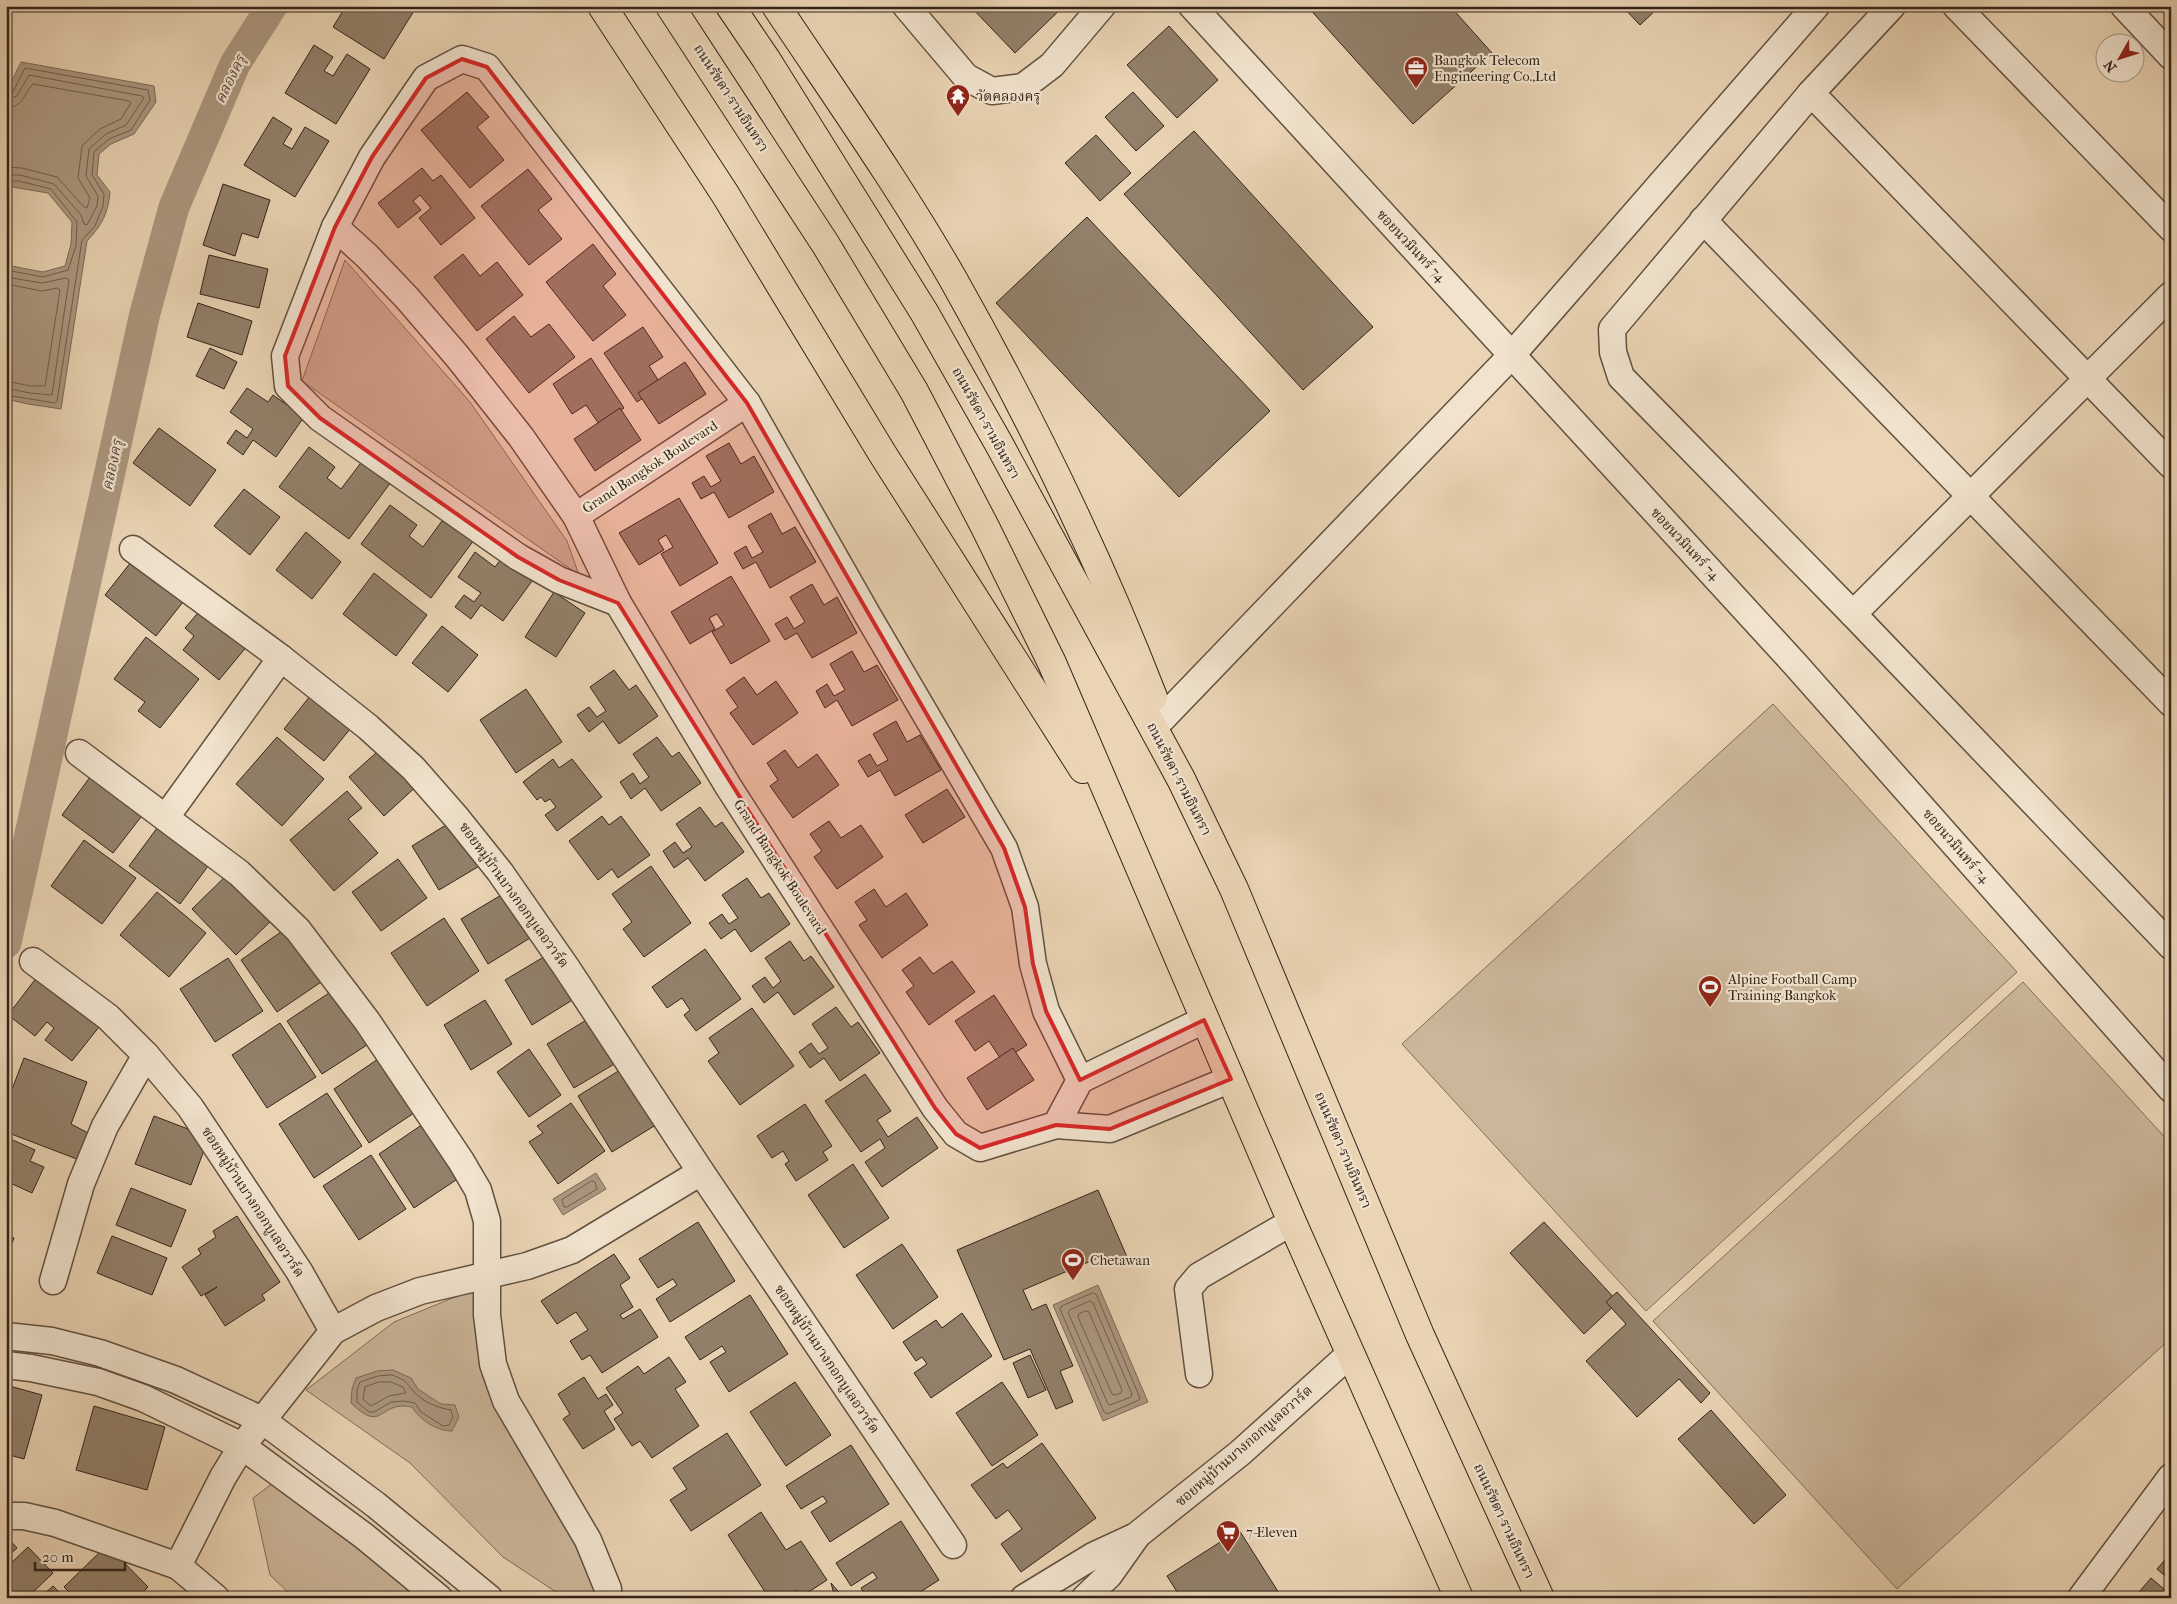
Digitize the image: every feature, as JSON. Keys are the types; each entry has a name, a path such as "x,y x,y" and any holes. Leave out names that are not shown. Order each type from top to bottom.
{"main road":[{"path":"602,6 725,194 887,461 1124,833"},
{"name":"ถนนรัชดา-รามอินทรา","path":"670,6 826,245 914,392 986,527 1052,663 1204,1020 1459,1598"},
{"name":"ถนนรัชดา-รามอินทรา","path":"730,6 781,83 924,312 999,444 1181,779 1234,890 1420,1335 1540,1598"},
{"path":"776,6 871,148 952,278 1017,398 1122,616 1162,719 1181,779"}],"street":[{"path":"906,6 966,77 992,91 1023,87 1052,65 1102,6"},
{"name":"ซอยนวมินทร์ 74","path":"1192,6 1795,664 2171,1089"},
{"path":"1162,719 1512,356 1816,6"},
{"path":"1892,6 1811,94 1612,329 1612,352 1621,377 1853,614 2171,946"},
{"path":"1956,6 2171,228"},
{"path":"2124,6 2171,56"},
{"path":"618,603 559,580 518,557 320,418 288,386 284,356 335,227 372,156 426,78 462,59 486,66 747,403 868,616 1004,848 1025,907 1033,964 1046,1011 1080,1080"},
{"path":"1811,94 2171,465"},
{"path":"1703,220 1970,498 2171,703"},
{"path":"335,227 367,256 407,298 457,356 521,437 576,516"},
{"path":"1853,614 1970,498 2086,378 2171,295"},
{"name":"Grand Bangkok Boulevard","path":"747,403 576,516 618,603 772,857 935,1108 956,1134 980,1148 1056,1125 1110,1129 1231,1079"},
{"name":"ซอยหมู่บ้านบางกอกบูเลอวาร์ด","path":"133,549 281,658 374,732 413,768 456,817 500,872 566,966 701,1172 953,1545"},
{"path":"166,816 281,658"},
{"path":"79,753 166,816 239,873 298,930 367,1021 456,1153 478,1190 487,1221 487,1315 493,1364 506,1401 588,1540 608,1589"},
{"name":"ซอยหมู่บ้านบางกอกบูเลอวาร์ด","path":"33,961 108,1017 146,1055 190,1107 299,1271 333,1331"},
{"path":"1056,1125 1080,1080 1204,1020"},
{"path":"53,1281 81,1184 104,1126 146,1055"},
{"path":"178,1566 223,1477 242,1446 333,1331 376,1308 420,1291 527,1266 572,1250 701,1172"},
{"path":"1199,1374 1188,1289 1199,1276 1292,1222"},
{"path":"6,1336 52,1341 100,1353 176,1380 262,1420 376,1505 489,1598"},
{"name":"ซอยหมู่บ้านบางกอกบูเลอวาร์ด","path":"1024,1598 1093,1556 1136,1536 1240,1453 1350,1354"},
{"path":"6,1365 31,1368 98,1382 125,1391 242,1446 364,1536 439,1598"},
{"path":"2081,1598 2171,1477"},
{"path":"6,1516 24,1516 55,1523 178,1566 216,1598"},
{"name":"ซอยหมู่บ้านบางกอกบูเลอวาร์ด","path":"1085,1598 1110,1575 1136,1536"}],"highlighted area":[{"path":"462,59 487,67 747,403 1004,848 1025,907 1033,964 1046,1011 1080,1080 1204,1020 1231,1079 1110,1129 1056,1125 980,1148 956,1134 935,1108 618,603 559,580 518,557 320,418 288,386 285,356 335,227 372,157 426,78"}],"shaded area":[{"path":"345,260 470,402 567,541 579,575 302,381"},
{"name":"Alpine Football Camp Training Bangkok","path":"1773,704 2017,972 1646,1311 1402,1044"},
{"path":"2023,982 2171,1144 2171,1338 1897,1589 1653,1321"},
{"path":"482,1286 488,1372 584,1548 594,1589 593,1598 565,1598 503,1557 410,1463 306,1390 394,1322"},
{"path":"277,1480 430,1598 294,1598 270,1575 253,1498"}],"water":[{"path":"21,62 154,86 156,102 134,134 111,144 99,154 97,175 110,192 109,200 103,219 97,230 87,241 61,409 6,399 6,265 43,272 65,266 71,244 72,222 48,193 6,186 6,93"},
{"path":"596,1173 606,1189 563,1215 553,1199"},
{"path":"1098,1285 1148,1402 1103,1421 1053,1305"},
{"path":"393,1370 411,1378 418,1389 441,1404 455,1405 459,1417 452,1431 446,1431 429,1424 412,1407 401,1406 376,1416 370,1416 351,1403 352,1389 356,1378 377,1371"}],"building":[{"path":"346,6 374,6 382,11 385,6 417,6 384,59 333,27"},
{"path":"970,6 1064,6 1015,53"},
{"name":"Bangkok Telecom Engineering Co.,Ltd","path":"1307,6 1450,6 1492,53 1413,124"},
{"path":"1622,6 1660,6 1640,25"},
{"path":"1169,26 1218,80 1177,118 1127,65"},
{"path":"314,45 333,57 324,71 333,76 347,54 370,69 336,124 285,93"},
{"path":"467,92 489,117 477,127 504,160 470,188 421,130"},
{"path":"1133,92 1164,126 1136,151 1105,117"},
{"path":"273,117 292,129 283,144 292,149 305,127 329,141 295,197 244,165"},
{"path":"1194,131 1373,327 1303,390 1124,194"},
{"path":"1096,135 1131,173 1100,201 1065,163"},
{"path":"422,168 433,181 441,175 475,218 441,245 419,218 431,208 420,195 413,201 421,210 398,228 378,203"},
{"path":"528,169 552,199 538,210 562,239 529,265 481,206"},
{"path":"223,184 270,200 258,238 242,233 235,256 203,245"},
{"path":"1087,217 1270,411 1179,497 996,303"},
{"path":"593,244 616,274 603,286 626,315 593,341 546,282"},
{"path":"463,254 480,276 497,262 523,295 477,331 434,277"},
{"path":"209,255 268,269 259,308 200,294"},
{"path":"198,303 252,321 242,355 187,337"},
{"path":"514,316 531,337 549,324 575,357 529,393 486,339"},
{"path":"643,327 663,357 649,366 662,386 637,402 604,353"},
{"path":"210,348 237,362 224,389 196,376"},
{"path":"591,358 624,408 599,424 586,405 572,414 553,384"},
{"path":"685,362 706,394 659,424 638,393"},
{"path":"247,388 268,402 273,395 304,417 276,457 253,440 243,455 227,443 236,430 247,438 253,429 230,412"},
{"path":"620,408 641,440 595,471 574,439"},
{"path":"159,428 216,470 190,506 133,463"},
{"path":"729,443 741,464 754,456 774,492 729,518 714,492 701,499 692,483 704,476 711,487 721,481 706,456"},
{"path":"309,447 335,467 327,478 341,489 363,460 391,482 349,539 279,487"},
{"path":"244,489 280,517 250,555 214,526"},
{"path":"679,498 718,563 680,586 661,554 673,547 666,535 658,540 664,550 639,565 619,533"},
{"path":"390,505 417,525 409,536 423,547 444,518 474,540 431,598 361,544"},
{"path":"771,513 782,534 795,527 816,562 770,588 756,562 743,569 734,553 746,546 752,558 763,552 748,526"},
{"path":"306,532 341,562 312,599 276,570"},
{"path":"475,552 495,567 501,559 532,581 503,621 481,605 471,619 455,607 464,595 474,602 481,593 458,577"},
{"path":"135,557 187,597 156,636 105,595"},
{"path":"374,573 427,615 396,656 343,614"},
{"path":"731,576 770,641 731,664 712,632 724,625 717,614 709,618 715,629 690,644 671,612"},
{"path":"812,584 824,605 837,597 857,633 812,658 797,633 785,640 775,624 787,617 794,629 805,622 790,597"},
{"path":"554,592 585,613 556,657 525,637"},
{"path":"203,607 248,645 219,680 183,650 194,636 185,628"},
{"path":"442,626 478,655 448,692 412,663"},
{"path":"146,637 199,679 160,728 138,711 145,702 114,679"},
{"path":"852,651 864,672 877,665 898,700 852,726 837,700 825,708 816,691 827,684 834,696 845,690 830,664"},
{"path":"614,670 629,690 636,685 658,716 619,744 603,721 589,732 577,715 589,707 597,717 606,711 590,687"},
{"path":"744,677 757,695 776,681 798,713 753,745 730,713 738,707 726,690"},
{"path":"526,689 562,742 516,773 480,720"},
{"path":"314,691 355,723 324,761 284,729"},
{"path":"896,721 907,742 920,735 941,770 895,796 880,770 868,777 858,761 870,754 877,766 888,760 873,734"},
{"path":"277,737 324,779 282,826 236,784"},
{"path":"657,737 672,757 679,752 701,783 661,811 645,788 631,799 620,782 633,773 640,784 649,777 633,754"},
{"path":"385,745 420,783 384,816 349,777"},
{"path":"785,750 798,768 817,754 839,785 793,818 770,786 778,780 767,763"},
{"path":"553,759 559,768 572,759 602,797 557,831 545,815 556,807 550,799 545,802 541,797 537,800 523,782"},
{"path":"96,769 148,808 113,853 62,815"},
{"path":"947,789 965,817 923,843 905,815"},
{"path":"347,791 362,808 348,819 378,853 334,891 290,840"},
{"path":"700,807 715,827 722,822 744,852 705,881 688,858 674,868 663,851 675,842 683,853 692,847 676,824"},
{"path":"602,816 609,825 621,816 650,855 618,878 612,869 598,880 569,841"},
{"path":"163,820 214,858 180,904 129,866"},
{"path":"454,820 481,865 439,890 412,846"},
{"path":"829,821 841,838 861,825 883,857 837,889 814,857 822,851 810,834"},
{"path":"84,840 136,878 102,924 51,886"},
{"path":"398,859 427,898 381,931 352,892"},
{"path":"651,866 691,923 644,957 623,929 632,922 612,894"},
{"path":"233,869 277,915 236,955 192,909"},
{"path":"747,878 761,898 769,893 790,924 751,952 735,929 721,939 709,923 722,914 729,924 738,918 722,895"},
{"path":"874,889 886,907 906,893 928,925 882,958 859,925 867,920 855,902"},
{"path":"157,892 206,933 169,977 120,935"},
{"path":"503,894 530,938 488,964 461,919"},
{"path":"444,918 479,971 427,1006 391,953"},
{"path":"288,927 324,980 277,1012 241,960"},
{"path":"790,941 804,961 811,956 834,987 794,1015 778,992 764,1003 752,986 765,977 773,988 781,981 765,958"},
{"path":"705,949 741,999 696,1031 684,1015 690,1010 682,998 667,1008 652,987"},
{"path":"547,955 574,999 532,1025 505,980"},
{"path":"920,957 933,974 952,961 975,992 929,1025 906,992 914,986 902,970"},
{"path":"228,958 263,1011 215,1042 180,989"},
{"path":"40,973 103,1022 72,1061 45,1040 54,1028 47,1022 35,1036 8,1015"},
{"path":"335,989 370,1043 322,1074 287,1021"},
{"path":"994,995 1027,1045 1002,1061 989,1041 975,1051 955,1021"},
{"path":"485,1000 512,1044 471,1070 444,1025"},
{"path":"836,1007 851,1027 858,1022 880,1053 840,1081 824,1058 810,1068 799,1052 811,1043 819,1054 828,1048 812,1024"},
{"path":"752,1008 794,1066 740,1105 708,1061 719,1053 709,1038"},
{"path":"588,1019 616,1063 574,1088 547,1044"},
{"path":"280,1023 316,1077 267,1108 232,1055"},
{"path":"1013,1048 1034,1080 987,1110 967,1078"},
{"path":"529,1049 561,1095 529,1117 497,1072"},
{"path":"381,1057 417,1111 369,1143 334,1089"},
{"path":"24,1058 87,1082 71,1124 92,1135 82,1161 6,1132 6,1105"},
{"path":"620,1070 659,1123 612,1152 578,1096"},
{"path":"865,1074 891,1111 877,1120 888,1137 917,1117 938,1148 882,1187 865,1162 885,1148 880,1139 861,1152 825,1101"},
{"path":"327,1093 362,1146 314,1178 279,1124"},
{"path":"571,1103 605,1151 558,1184 529,1142 543,1133 537,1126"},
{"path":"805,1104 832,1146 823,1152 828,1160 796,1181 785,1164 789,1161 783,1151 772,1158 757,1136"},
{"path":"154,1116 209,1137 191,1185 135,1164"},
{"path":"426,1122 462,1176 414,1208 379,1154"},
{"path":"6,1137 35,1150 30,1161 44,1167 32,1193 8,1182 6,1185"},
{"path":"371,1155 406,1209 359,1240 323,1186"},
{"path":"853,1164 889,1218 844,1248 808,1195"},
{"path":"131,1188 186,1210 171,1247 116,1225"},
{"path":"1098,1190 1127,1257 1109,1265 1105,1255 1023,1290 1032,1310 1046,1304 1073,1366 1060,1371 1073,1402 1056,1409 1030,1349 1004,1360 957,1250"},
{"path":"237,1216 280,1282 262,1295 265,1300 225,1326 205,1295 217,1287 201,1296 182,1267 201,1254 198,1249 216,1237 213,1231"},
{"path":"698,1222 735,1281 670,1322 656,1299 677,1285 673,1279 658,1288 639,1259"},
{"path":"1544,1222 1618,1302 1584,1334 1510,1253"},
{"path":"6,1235 14,1238 6,1259"},
{"path":"112,1236 167,1258 152,1295 97,1273"},
{"path":"902,1244 938,1297 893,1329 856,1275"},
{"path":"614,1254 630,1278 620,1285 633,1307 620,1315 623,1319 640,1309 658,1337 602,1373 590,1355 582,1360 570,1341 588,1330 576,1312 557,1324 541,1301"},
{"path":"1617,1292 1710,1393 1701,1403 1679,1379 1637,1417 1586,1361 1626,1324 1606,1302"},
{"path":"750,1295 788,1354 729,1392 710,1362 726,1352 722,1346 700,1360 685,1337"},
{"path":"962,1313 992,1356 931,1398 914,1373 927,1364 922,1357 916,1361 903,1342 936,1320 942,1328"},
{"path":"1030,1355 1046,1390 1028,1398 1013,1363"},
{"path":"669,1357 686,1382 675,1389 699,1426 652,1458 640,1441 632,1446 614,1419 623,1413 606,1388 638,1366 644,1374"},
{"path":"584,1377 598,1399 606,1394 613,1405 604,1411 615,1429 583,1449 563,1419 570,1414 558,1394"},
{"path":"795,1382 831,1435 786,1466 750,1412"},
{"path":"1002,1382 1038,1435 992,1466 956,1413"},
{"path":"6,1385 42,1395 24,1459 6,1454"},
{"path":"94,1406 165,1427 147,1490 76,1470"},
{"path":"1711,1410 1786,1495 1754,1524 1678,1439"},
{"path":"727,1433 761,1485 691,1531 670,1500 687,1489 673,1468"},
{"path":"1042,1443 1096,1518 1021,1572 1001,1544 1022,1529 1008,1510 996,1519 971,1485 1003,1463 1007,1468"},
{"path":"851,1445 889,1504 830,1542 811,1512 827,1502 823,1496 801,1509 786,1486"},
{"path":"761,1512 786,1550 801,1541 827,1580 801,1597 797,1590 785,1598 769,1598 728,1535"},
{"path":"901,1521 939,1580 911,1598 867,1598 861,1588 877,1578 873,1572 851,1586 836,1563"},
{"name":"7-Eleven","path":"1239,1530 1279,1593 1272,1598 1181,1598 1167,1576"},
{"path":"6,1536 17,1548 6,1558"},
{"path":"107,1545 148,1587 137,1598 75,1598 64,1587"},
{"path":"28,1547 53,1573 27,1598 6,1598 6,1565 8,1566"},
{"path":"2171,1553 2171,1581 2157,1569"},
{"path":"2151,1578 2171,1595 2171,1598 2134,1598"},
{"path":"831,1583 844,1598 835,1598"},
{"path":"53,1586 65,1598 40,1598"},
{"path":"188,1591 194,1598 182,1598"}],"waterway":[{"name":"คลองครุ","path":"6,943 145,313 174,207 235,64 272,6"}],"place":[{"name":"Bangkok Telecom Engineering Co.,Ltd","path":"1416,89"},
{"name":"วัดคลองครุ","path":"958,117"},
{"name":"Alpine Football Camp Training Bangkok","path":"1710,1008"},
{"name":"Chetawan","path":"1073,1281"},
{"name":"7-Eleven","path":"1228,1553"}]}
